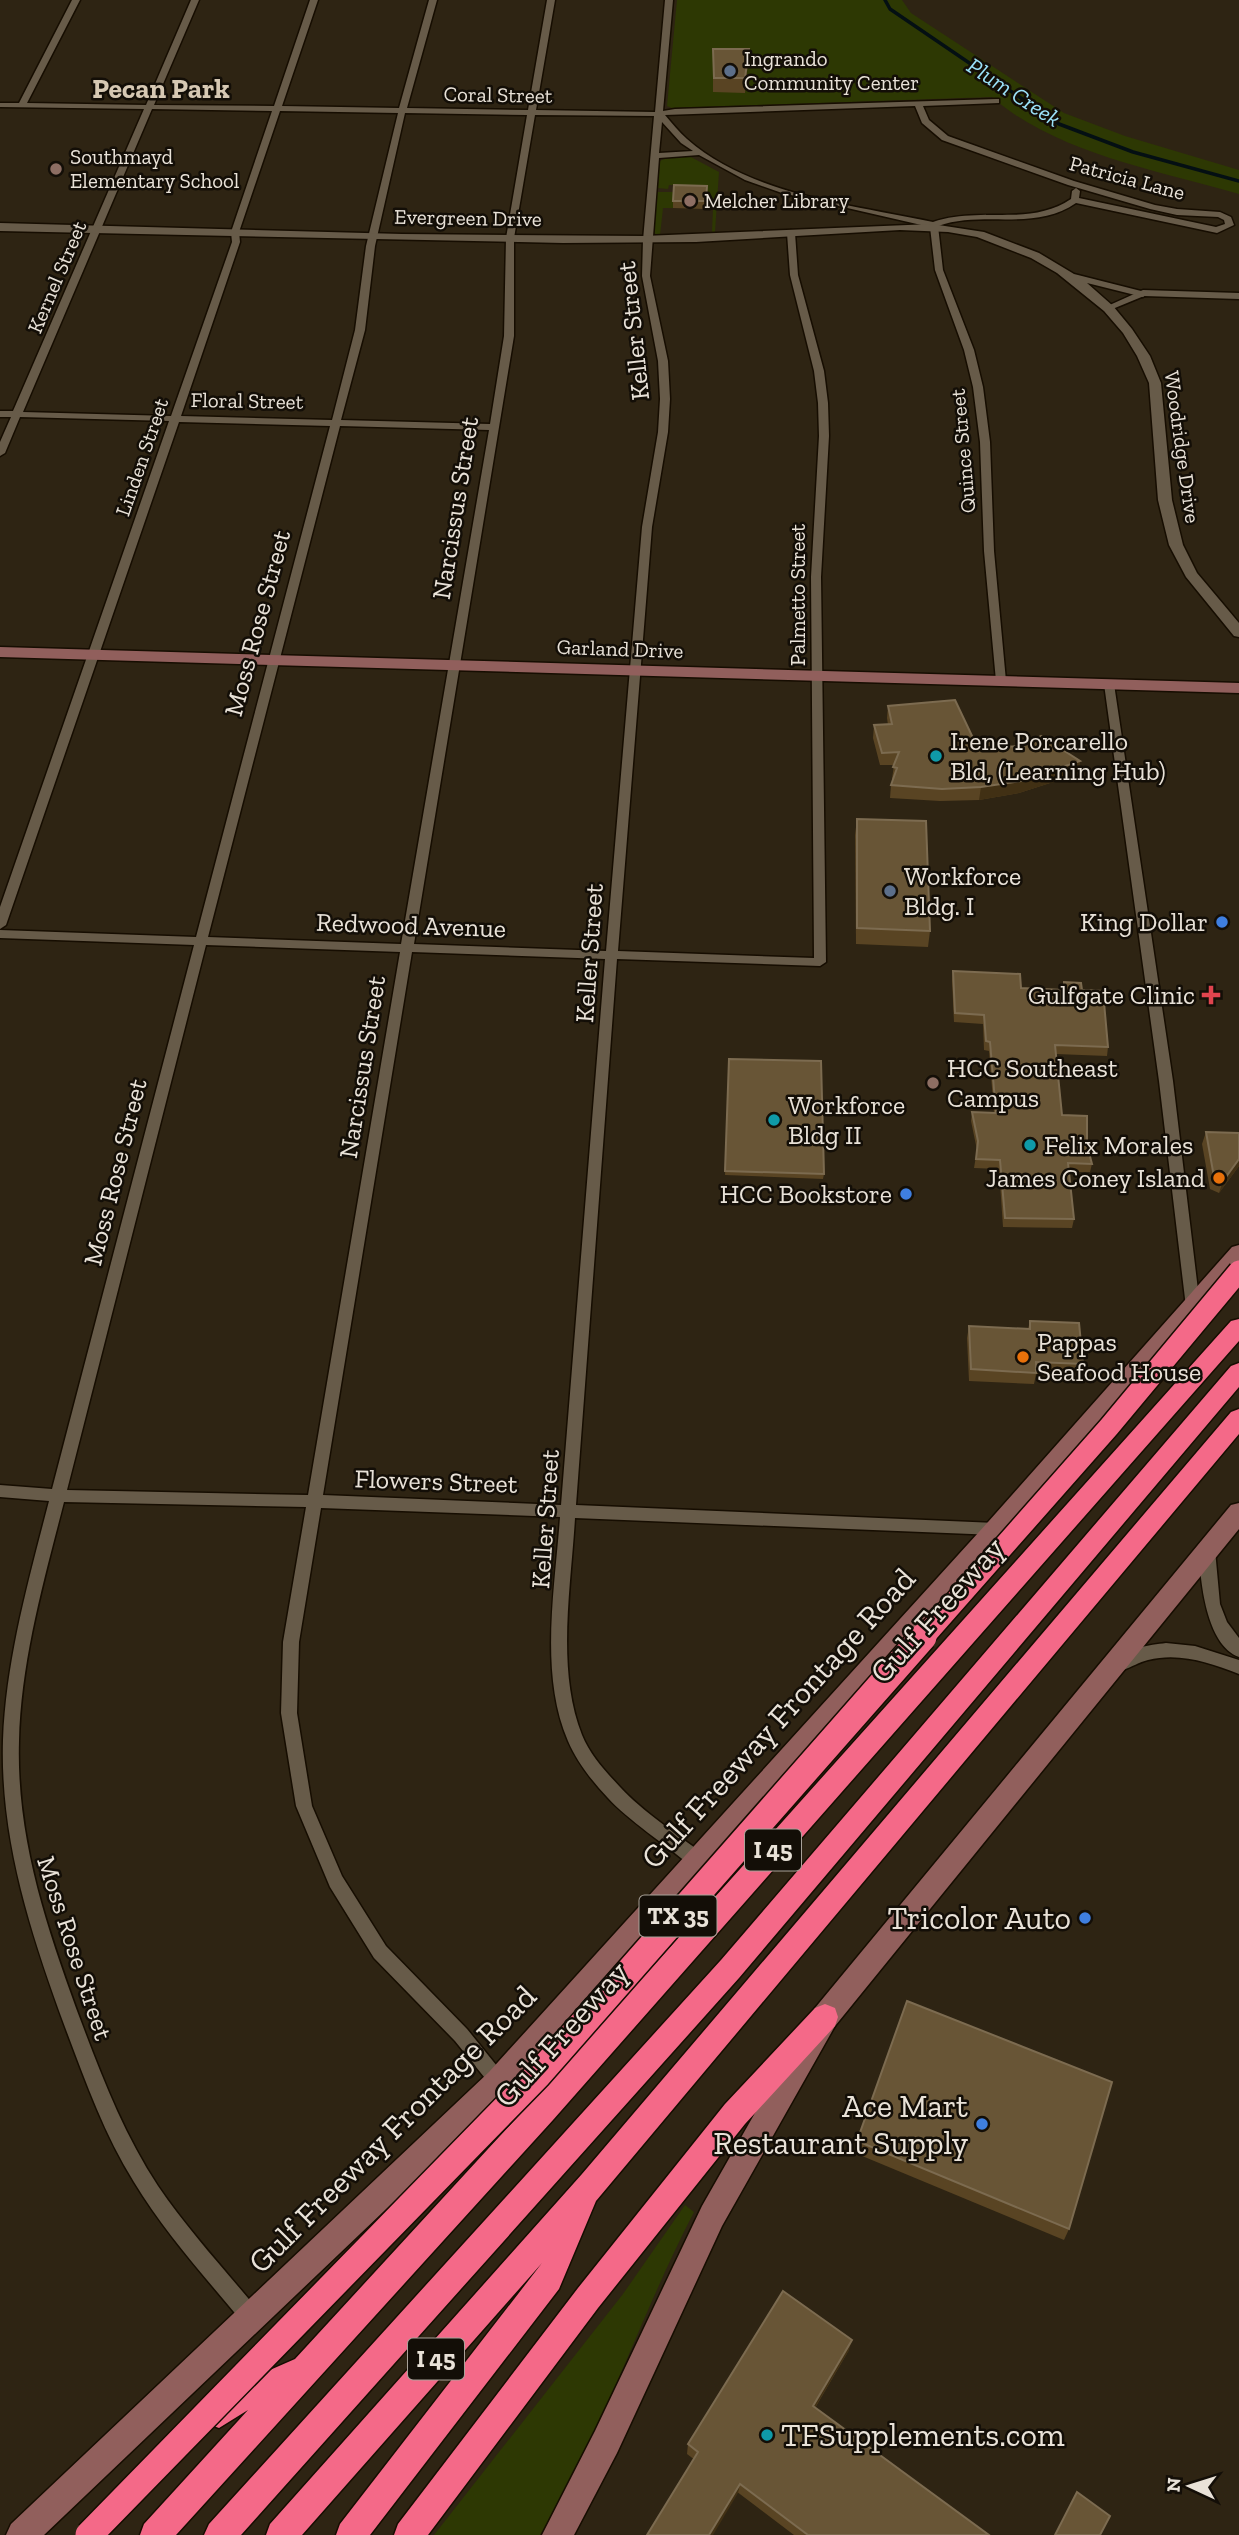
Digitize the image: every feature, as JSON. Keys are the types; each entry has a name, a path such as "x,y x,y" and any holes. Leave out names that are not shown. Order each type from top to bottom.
{"highway":[{"name":"TX 35","path":"89,2535 537,2076 1110,1427 1239,1271"},
{"name":"Gulf Freeway","path":"155,2535 543,2110 1239,1327"},
{"name":"I 45","path":"220,2535 757,1938 1239,1372"},
{"name":"I 45","path":"281,2535 592,2184 1239,1418"},
{"path":"409,2535 589,2298 735,2114 825,2017"},
{"path":"351,2535 549,2279 592,2184"},
{"path":"75,2535 233,2402 304,2371"}],"main road":[{"name":"Garland Drive","path":"0,652 1235,689"},
{"name":"Gulf Freeway Frontage Road","path":"22,2535 499,2082 996,1529 1239,1253"},
{"path":"557,2535 606,2442 712,2216 825,2017 1239,1512"}],"street":[{"path":"22,105 76,0"},
{"name":"Kernel Street","path":"0,453 195,0"},
{"name":"Linden Street","path":"0,925 176,419 236,242 235,232 275,109 314,0"},
{"name":"Moss Rose Street","path":"251,2317 151,2192 112,2119 83,2052 46,1950 20,1865 12,1805 10,1750 20,1647 272,661 360,330 364,277 371,235 433,0"},
{"name":"Narcissus Street","path":"499,2082 461,2035 380,1952 336,1881 304,1806 289,1713 291,1642 509,336 510,238 551,0"},
{"name":"Keller Street","path":"669,0 646,276 663,361 663,432 647,527 634,670 559,1655 563,1697 575,1739 592,1767 616,1795 697,1860"},
{"name":"Coral Street","path":"0,105 659,114 996,101"},
{"name":"Patricia Lane","path":"918,103 925,121 945,138 1071,183 1177,212 1220,215 1228,219 1230,225 1217,230 1075,200"},
{"name":"Woodridge Drive","path":"659,114 671,131 718,165 783,190 982,235 1068,275 1107,308 1136,341 1149,363 1155,383 1167,510 1177,547 1199,587 1237,628"},
{"path":"655,156 700,153"},
{"path":"934,225 942,221 973,217 1047,214 1067,208 1075,200 1076,192 1071,183"},
{"path":"982,235 979,225 981,222 999,218"},
{"name":"Evergreen Drive","path":"0,227 647,240 934,225"},
{"name":"Quince Street","path":"934,225 939,270 969,350 978,387 988,469 989,551 1001,681"},
{"name":"Palmetto Street","path":"791,233 794,275 819,371 823,403 824,436 816,577 820,962"},
{"path":"1068,275 1143,293 1239,296"},
{"path":"1107,308 1143,293"},
{"name":"Floral Street","path":"0,414 492,427"},
{"path":"1109,684 1170,1108 1194,1307"},
{"name":"Redwood Avenue","path":"0,934 820,962"},
{"name":"Flowers Street","path":"0,1491 58,1496 315,1501 996,1529"},
{"path":"1207,1550 1208,1593 1224,1632 1239,1650"},
{"path":"1109,1671 1139,1653 1151,1650 1202,1653 1239,1667"}],"green space":[{"path":"677,0 902,0 911,13 1064,113 1125,136 1239,170 1239,194 1143,168 1077,146 1046,133 992,97 672,108 667,106"},
{"path":"670,156 689,156 719,172 715,232 712,232 713,209 706,209 707,193 690,185 658,188 660,161"},
{"path":"657,192 674,192 673,208 663,208 660,235 653,233"},
{"path":"685,2205 694,2212 583,2456 540,2535 434,2535 623,2294"}],"building":[{"path":"713,49 749,49 745,78 714,78"},
{"path":"674,185 707,186 706,201 673,201"},
{"name":"Irene Porcarello Bld, (Learning Hub)","path":"955,700 973,738 988,740 1001,747 1023,746 1041,736 1080,761 1021,781 981,787 942,789 891,785 897,768 893,767 899,752 882,753 874,725 892,724 888,706"},
{"name":"Workforce Bldg. I","path":"857,819 926,821 930,931 857,928"},
{"path":"953,971 1020,974 1021,988 1064,990 1064,982 1081,983 1082,990 1103,991 1108,1047 1055,1045 1062,1115 1087,1116 1087,1145 1092,1164 1068,1163 1074,1219 1005,1218 1000,1160 976,1159 978,1141 972,1112 996,1113 990,1042 986,1041 984,1015 955,1013"},
{"name":"Workforce Bldg II","path":"729,1059 821,1061 824,1174 725,1171"},
{"name":"James Coney Island","path":"1206,1132 1239,1133 1239,1159 1223,1181 1214,1177"},
{"name":"Pappas Seafood House","path":"1030,1321 1079,1323 1083,1364 1036,1362 1036,1373 971,1369 969,1326 1030,1329"},
{"name":"Ace Mart Restaurant Supply","path":"907,2001 1112,2082 1069,2229 857,2141"},
{"name":"TFSupplements.com","path":"783,2291 852,2340 813,2406 989,2535 808,2535 740,2484 709,2535 647,2535 698,2452 688,2444"},
{"name":"TFSupplements.com","path":"1077,2492 1110,2516 1100,2535 1055,2535"}],"waterway":[{"name":"Plum Creek","path":"885,0 890,9 1059,124 1133,152 1239,181"}],"place":[{"name":"Ingrando Community Center","path":"730,71"},
{"name":"Southmayd Elementary School","path":"56,169"},
{"name":"Melcher Library","path":"690,201"},
{"name":"Irene Porcarello Bld, (Learning Hub)","path":"936,756"},
{"name":"Workforce Bldg. I","path":"890,891"},
{"name":"King Dollar","path":"1222,922"},
{"name":"Gulfgate Clinic","path":"1211,995"},
{"name":"HCC Southeast Campus","path":"933,1083"},
{"name":"Workforce Bldg II","path":"774,1120"},
{"name":"Felix Morales","path":"1030,1145"},
{"name":"James Coney Island","path":"1219,1178"},
{"name":"HCC Bookstore","path":"906,1194"},
{"name":"Pappas Seafood House","path":"1023,1357"},
{"name":"Tricolor Auto","path":"1085,1918"},
{"name":"Ace Mart Restaurant Supply","path":"982,2124"},
{"name":"TFSupplements.com","path":"767,2435"}],"district":[{"name":"Pecan Park","path":"161,88"}]}
